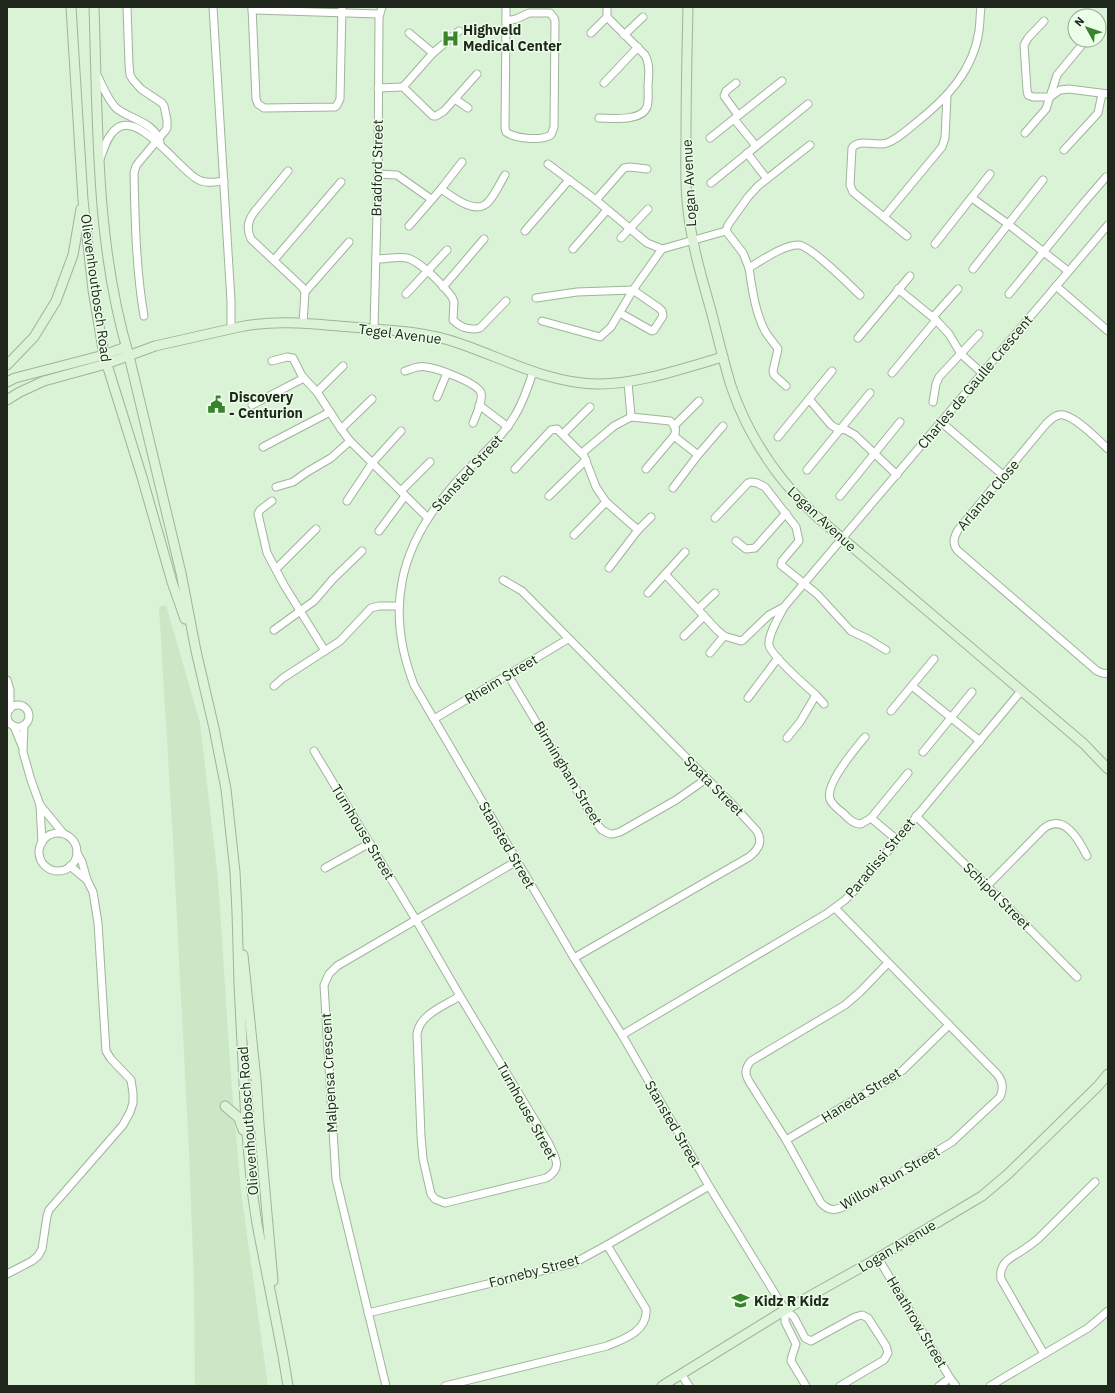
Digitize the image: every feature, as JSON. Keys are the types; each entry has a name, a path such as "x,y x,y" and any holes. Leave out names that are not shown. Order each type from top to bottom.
{"main road":[{"name":"Olievenhoutbosch Road","path":"71,7 83,200 93,290 105,360 142,477 172,582 196,651"},
{"name":"Olievenhoutbosch Road","path":"94,7 102,204 107,258 120,326 181,573 196,651 214,728 226,789 237,912 245,1105 252,1190 257,1224 288,1386"},
{"name":"Logan Avenue","path":"688,7 686,192 692,240 723,358 741,411 754,437 782,480 816,516 1107,764"},
{"path":"7,365 34,337 56,300 73,255 83,200"},
{"name":"Tegel Avenue","path":"127,351 142,350 252,324 303,323 374,329 442,338 533,372 571,382 595,384 628,382 723,358"},
{"path":"7,400 44,381 127,351"},
{"path":"7,382 15,378 105,360"},
{"name":"Olievenhoutbosch Road","path":"237,912 247,986 282,1386"},
{"path":"245,1105 250,1103 251,1100 247,986"},
{"name":"Logan Avenue","path":"662,1386 785,1310 878,1258 989,1191 1024,1159 1098,1086 1108,1074"},
{"path":"225,1106 239,1118 242,1123 246,1166 252,1190"}],"street":[{"path":"127,7 130,75 141,89 163,104 166,112 167,128 159,142 136,166 134,173 138,261 144,316"},
{"path":"213,7 231,301 231,329"},
{"path":"506,7 505,130 508,134 515,137 547,137 551,135 554,127 554,18 550,13 529,13 516,19 506,21"},
{"path":"599,118 638,116 645,111 648,105 649,69 647,58 607,17 607,7"},
{"path":"907,236 856,195 851,188 852,148 859,143 884,144 892,141 947,96 960,79 970,62 979,31 980,7"},
{"path":"342,10 340,99 337,105 335,107 264,108 258,104 256,99 252,9 380,10"},
{"name":"Bradford Street","path":"374,329 380,10"},
{"path":"591,33 607,17"},
{"path":"624,35 643,17"},
{"path":"1044,21 1028,38 1024,45 1023,50 1028,94 1033,97 1050,97 1060,90 1069,89 1105,94 1098,113 1064,150"},
{"path":"403,87 433,53 459,31"},
{"path":"409,33 433,53"},
{"path":"604,83 638,48"},
{"path":"1025,134 1046,108 1057,75 1079,48"},
{"path":"96,72 111,102 126,115 142,121 148,126 159,142 188,173 196,179 209,182 224,181"},
{"path":"378,88 403,87 434,116 438,116 477,74"},
{"path":"710,138 782,81"},
{"path":"736,83 726,92 724,96 736,117 756,146"},
{"path":"884,217 942,147 945,138 947,96"},
{"path":"455,99 468,108"},
{"path":"710,183 808,104"},
{"path":"100,161 106,143 112,133 115,129 122,126 128,125 137,128 159,142"},
{"path":"726,231 728,225 752,192 810,145"},
{"path":"747,153 767,179"},
{"path":"409,226 462,162"},
{"path":"548,164 596,200 647,244 662,249 726,231"},
{"path":"596,200 624,168 630,167 647,169"},
{"path":"288,171 255,211 248,222 248,233 251,239 300,284 305,292 303,323"},
{"path":"378,174 397,175 431,199"},
{"path":"934,244 990,174"},
{"path":"441,189 462,203 478,207 483,206 489,201 505,175"},
{"path":"1009,294 1106,178"},
{"path":"525,231 569,180"},
{"path":"973,269 1043,180"},
{"path":"274,260 341,182"},
{"path":"972,198 1044,251 1068,271"},
{"path":"621,238 648,209"},
{"path":"573,249 607,210"},
{"name":"Charles de Gaulle Crescent","path":"784,607 1108,225"},
{"path":"726,231 743,254 749,268 756,307 765,332 778,349 773,371 774,375 786,386"},
{"path":"443,287 484,240"},
{"path":"305,292 349,242"},
{"path":"749,268 785,248 800,244 810,250 860,295"},
{"path":"542,321 600,337 611,327 633,290 662,249"},
{"path":"406,294 447,250"},
{"path":"376,259 407,258 413,260 427,271 453,299 453,320 460,326 466,328 480,328 506,301"},
{"path":"858,338 910,276"},
{"path":"1056,286 1108,331"},
{"path":"892,373 958,288"},
{"path":"898,289 935,319 949,334 961,354 982,373"},
{"path":"536,298 577,292 633,290 659,308 662,311 663,317 652,331 620,313"},
{"path":"932,402 939,377 979,334"},
{"path":"272,361 286,357 293,358 304,378 317,392 350,441 373,462 428,518"},
{"path":"317,392 343,366"},
{"path":"405,371 418,367 426,367 458,377 479,388 481,396 473,423"},
{"path":"778,437 832,371"},
{"name":"Stansted Street","path":"533,372 518,409 508,426 453,486 428,518 417,537 406,565 401,585 399,606 400,637 405,660 414,685 516,861 622,1035 709,1186 785,1310"},
{"path":"437,397 447,373"},
{"path":"252,405 304,378"},
{"path":"628,382 631,417"},
{"path":"807,470 870,393"},
{"path":"341,429 372,399"},
{"path":"809,399 831,425 855,435 896,475"},
{"path":"674,426 699,401"},
{"path":"479,405 508,426"},
{"path":"563,434 590,407"},
{"path":"263,448 330,412"},
{"name":"Arlanda Close","path":"1108,449 1072,418 1059,415 1050,420 958,530 953,541 957,550 1097,670 1108,674"},
{"path":"582,453 614,426 631,417 667,420 674,426 674,436 646,470"},
{"path":"840,496 900,422"},
{"path":"941,422 1004,476"},
{"path":"673,488 723,426"},
{"path":"515,468 551,430 557,429 582,453 596,486 606,502 638,530"},
{"path":"347,501 373,462 401,432"},
{"path":"674,436 698,456"},
{"path":"276,487 293,482 331,458 350,441"},
{"path":"548,496 586,460"},
{"path":"379,531 403,494 430,462"},
{"path":"715,518 742,489 751,482 762,484 786,513 797,530 799,541 782,562 781,566 817,594 851,631 886,650"},
{"path":"272,501 260,510 258,514 265,548 276,570 325,651"},
{"path":"574,535 606,502"},
{"path":"736,541 746,549 755,548 786,513"},
{"path":"610,568 638,530 651,517"},
{"path":"276,570 316,528"},
{"path":"274,630 314,601 333,579 362,551"},
{"path":"648,593 685,552"},
{"path":"665,574 724,636 737,641 744,640 769,615 784,607"},
{"name":"Spata Street","path":"503,580 522,591 757,831 761,841 755,852 574,958"},
{"path":"698,609 715,593"},
{"path":"274,686 283,678 340,641 371,608 379,606 399,606"},
{"path":"784,607 770,638 769,644 771,650 824,704"},
{"path":"684,636 704,616"},
{"path":"710,653 724,636"},
{"name":"Rheim Street","path":"434,719 568,639"},
{"path":"748,698 778,658"},
{"path":"891,711 934,659"},
{"name":"Birmingham Street","path":"508,675 597,824 606,832 613,834 625,830 676,800 706,779"},
{"path":"7,680 10,690 10,709 7,719 11,725 19,727 24,726"},
{"path":"912,686 980,741"},
{"path":"10,690 28,712 29,716 24,726 23,748"},
{"name":"Paradissi Street","path":"622,1035 834,908 857,888 896,839 1021,691"},
{"path":"923,752 972,692"},
{"path":"787,738 800,722 816,695"},
{"path":"10,709 16,706 23,707"},
{"path":"14,726 23,748 28,772 40,805 42,843"},
{"path":"865,737 842,766 830,789 830,797 833,804 857,824 864,823 871,818 908,773"},
{"name":"Turnhouse Street","path":"314,751 416,920 557,1159 557,1167 550,1176 546,1178 445,1203 435,1199 431,1194 423,1159 417,1034 419,1026 424,1020 460,996"},
{"path":"7,1274 32,1261 38,1256 42,1250 49,1210 123,1125 133,1103 132,1080 111,1059 106,1051 98,923 94,895 87,880 82,862 77,853 76,844 73,839 63,833 40,805"},
{"name":"Schipol Street","path":"916,816 1077,977"},
{"path":"871,818 896,839"},
{"path":"987,886 1043,828 1052,824 1063,825 1068,828 1080,842 1087,856"},
{"path":"63,833 51,834 46,838 42,843 40,856 47,866 53,870 59,870 70,866 74,862 77,853"},
{"path":"325,868 370,843"},
{"name":"Malpensa Crescent","path":"386,1386 336,1179 324,985 329,974 337,966 516,861"},
{"path":"70,866 87,880"},
{"name":"Willow Run Street","path":"834,908 997,1074 1003,1084 1003,1091 1000,1096 952,1142 838,1210 831,1210 826,1208 821,1203 786,1140 746,1075 748,1064 845,1005 888,963"},
{"name":"Haneda Street","path":"786,1140 895,1076 949,1025"},
{"path":"1044,1354 1001,1278 1002,1268 1008,1259 1038,1239 1095,1182"},
{"name":"Forneby Street","path":"368,1313 562,1267 583,1259 709,1186"},
{"path":"445,1386 607,1346 641,1328 647,1316 646,1309 607,1245"},
{"name":"Heathrow Street","path":"878,1258 956,1386"},
{"path":"785,1310 785,1322 796,1344 792,1361 806,1386"},
{"path":"785,1310 794,1317 805,1338 811,1341 858,1315 868,1318 886,1346 888,1353 879,1363 840,1386"},
{"path":"990,1386 1088,1328 1108,1311"},
{"path":"681,1374 689,1386"},
{"path":"939,1386 950,1378"}],"shaded area":[{"path":"166,605 200,723 218,879 231,1078 241,1191 268,1386 195,1386 194,1281 189,1152 159,607"}],"place":[{"name":"Highveld Medical Center","path":"450,38"},
{"name":"Discovery - Centurion","path":"216,405"},
{"name":"Kidz R Kidz","path":"741,1301"}]}
